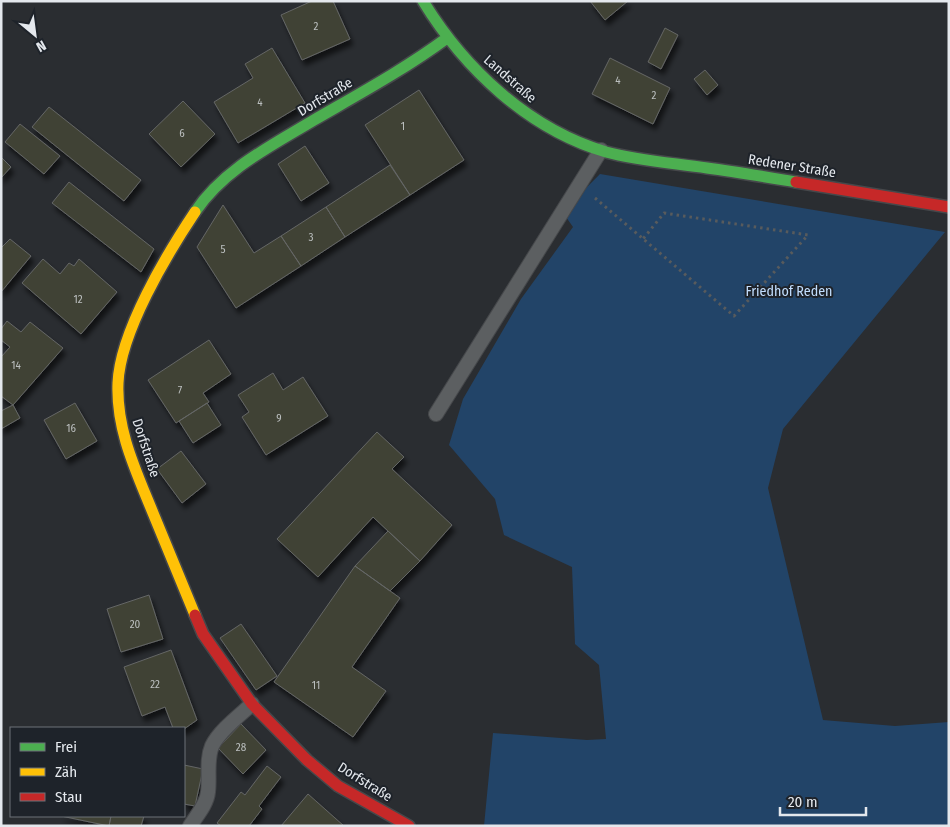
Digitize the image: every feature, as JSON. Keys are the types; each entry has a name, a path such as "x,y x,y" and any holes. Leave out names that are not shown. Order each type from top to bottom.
{"street":[{"name":"Landstraße","path":"423,1 447,38 473,67 517,107 563,135 601,150 630,158"},
{"name":"Dorfstraße","path":"409,826 338,786 307,760 252,704 203,634 128,453 118,413 118,382 123,354 141,306 179,236 201,203 219,183 248,159 414,62 447,38"},
{"name":"Redener Straße","path":"630,158 715,169 949,207"}],"lane":[{"path":"436,414 601,150"},
{"path":"190,826 203,808 208,793 209,758 212,746 219,736 252,704"}],"path":[{"path":"578,186 734,316 808,235 664,213 643,239"}],"green space":[{"name":"Friedhof Reden","path":"600,174 945,232 783,429 768,488 823,720 895,726 949,722 949,826 484,826 493,733 587,740 606,739 599,665 575,644 572,567 504,535 495,499 449,445 463,399 521,299 573,227 566,217 585,189"}],"building":[{"path":"312,1 333,1 350,39 302,60 281,15"},
{"path":"590,1 628,1 605,20"},
{"path":"665,28 678,35 661,69 648,62"},
{"path":"272,48 305,103 238,143 214,102 253,78 245,64"},
{"path":"610,58 670,88 653,124 592,94"},
{"path":"705,70 718,85 707,95 694,79"},
{"path":"419,90 464,160 410,195 365,125"},
{"path":"183,101 215,134 181,167 149,134"},
{"path":"49,107 141,180 124,201 32,127"},
{"path":"20,124 60,156 44,174 5,142"},
{"path":"305,146 329,183 301,201 278,164"},
{"path":"1,157 11,167 1,178"},
{"path":"390,165 410,195 345,237 326,207"},
{"path":"69,182 154,249 141,272 52,203"},
{"path":"223,205 254,253 281,236 301,266 236,308 197,247"},
{"path":"326,207 345,237 301,266 281,236"},
{"path":"10,239 31,256 1,292 1,248"},
{"path":"43,259 60,274 69,263 74,266 79,259 117,292 81,334 22,283"},
{"path":"7,321 21,332 30,322 63,348 13,405 1,396 1,357 10,347 1,340 1,329"},
{"path":"209,340 231,374 203,393 209,402 176,423 148,380"},
{"path":"273,373 283,390 303,377 328,416 266,455 242,417 249,412 238,395"},
{"path":"75,403 97,441 66,459 44,420"},
{"path":"207,403 221,425 193,443 179,421"},
{"path":"13,405 20,418 1,429 1,411"},
{"path":"377,432 404,457 392,469 452,525 420,561 373,517 318,577 277,539"},
{"path":"181,451 206,484 182,503 157,469"},
{"path":"388,531 420,561 390,591 355,566"},
{"path":"355,566 400,598 352,667 386,691 353,737 274,682"},
{"path":"149,595 163,639 121,652 107,609"},
{"path":"241,624 277,676 256,690 220,638"},
{"path":"171,650 197,720 185,728 173,727 165,707 142,716 124,667"},
{"path":"241,724 266,750 243,774 218,748"},
{"path":"185,765 203,769 195,806 185,804"},
{"path":"267,766 281,777 259,806 262,809 249,826 221,826 217,823 241,792 245,795"},
{"path":"308,794 344,826 281,826"},
{"path":"66,817 111,817 109,826"},
{"path":"111,817 144,817 141,826 109,826"}],"traffic: fast":[{"path":"423,1 439,26 478,72 525,112 577,142 631,158 796,182"},
{"path":"195,212 220,183 249,160 281,139 398,71 447,38"}],"traffic: slow":[{"path":"195,212 171,249 136,318 127,341 118,383 120,417 128,450 195,615"}],"traffic: jam":[{"path":"796,182 949,207"},
{"path":"195,615 203,634 252,704 307,760 338,786 409,826"}]}
